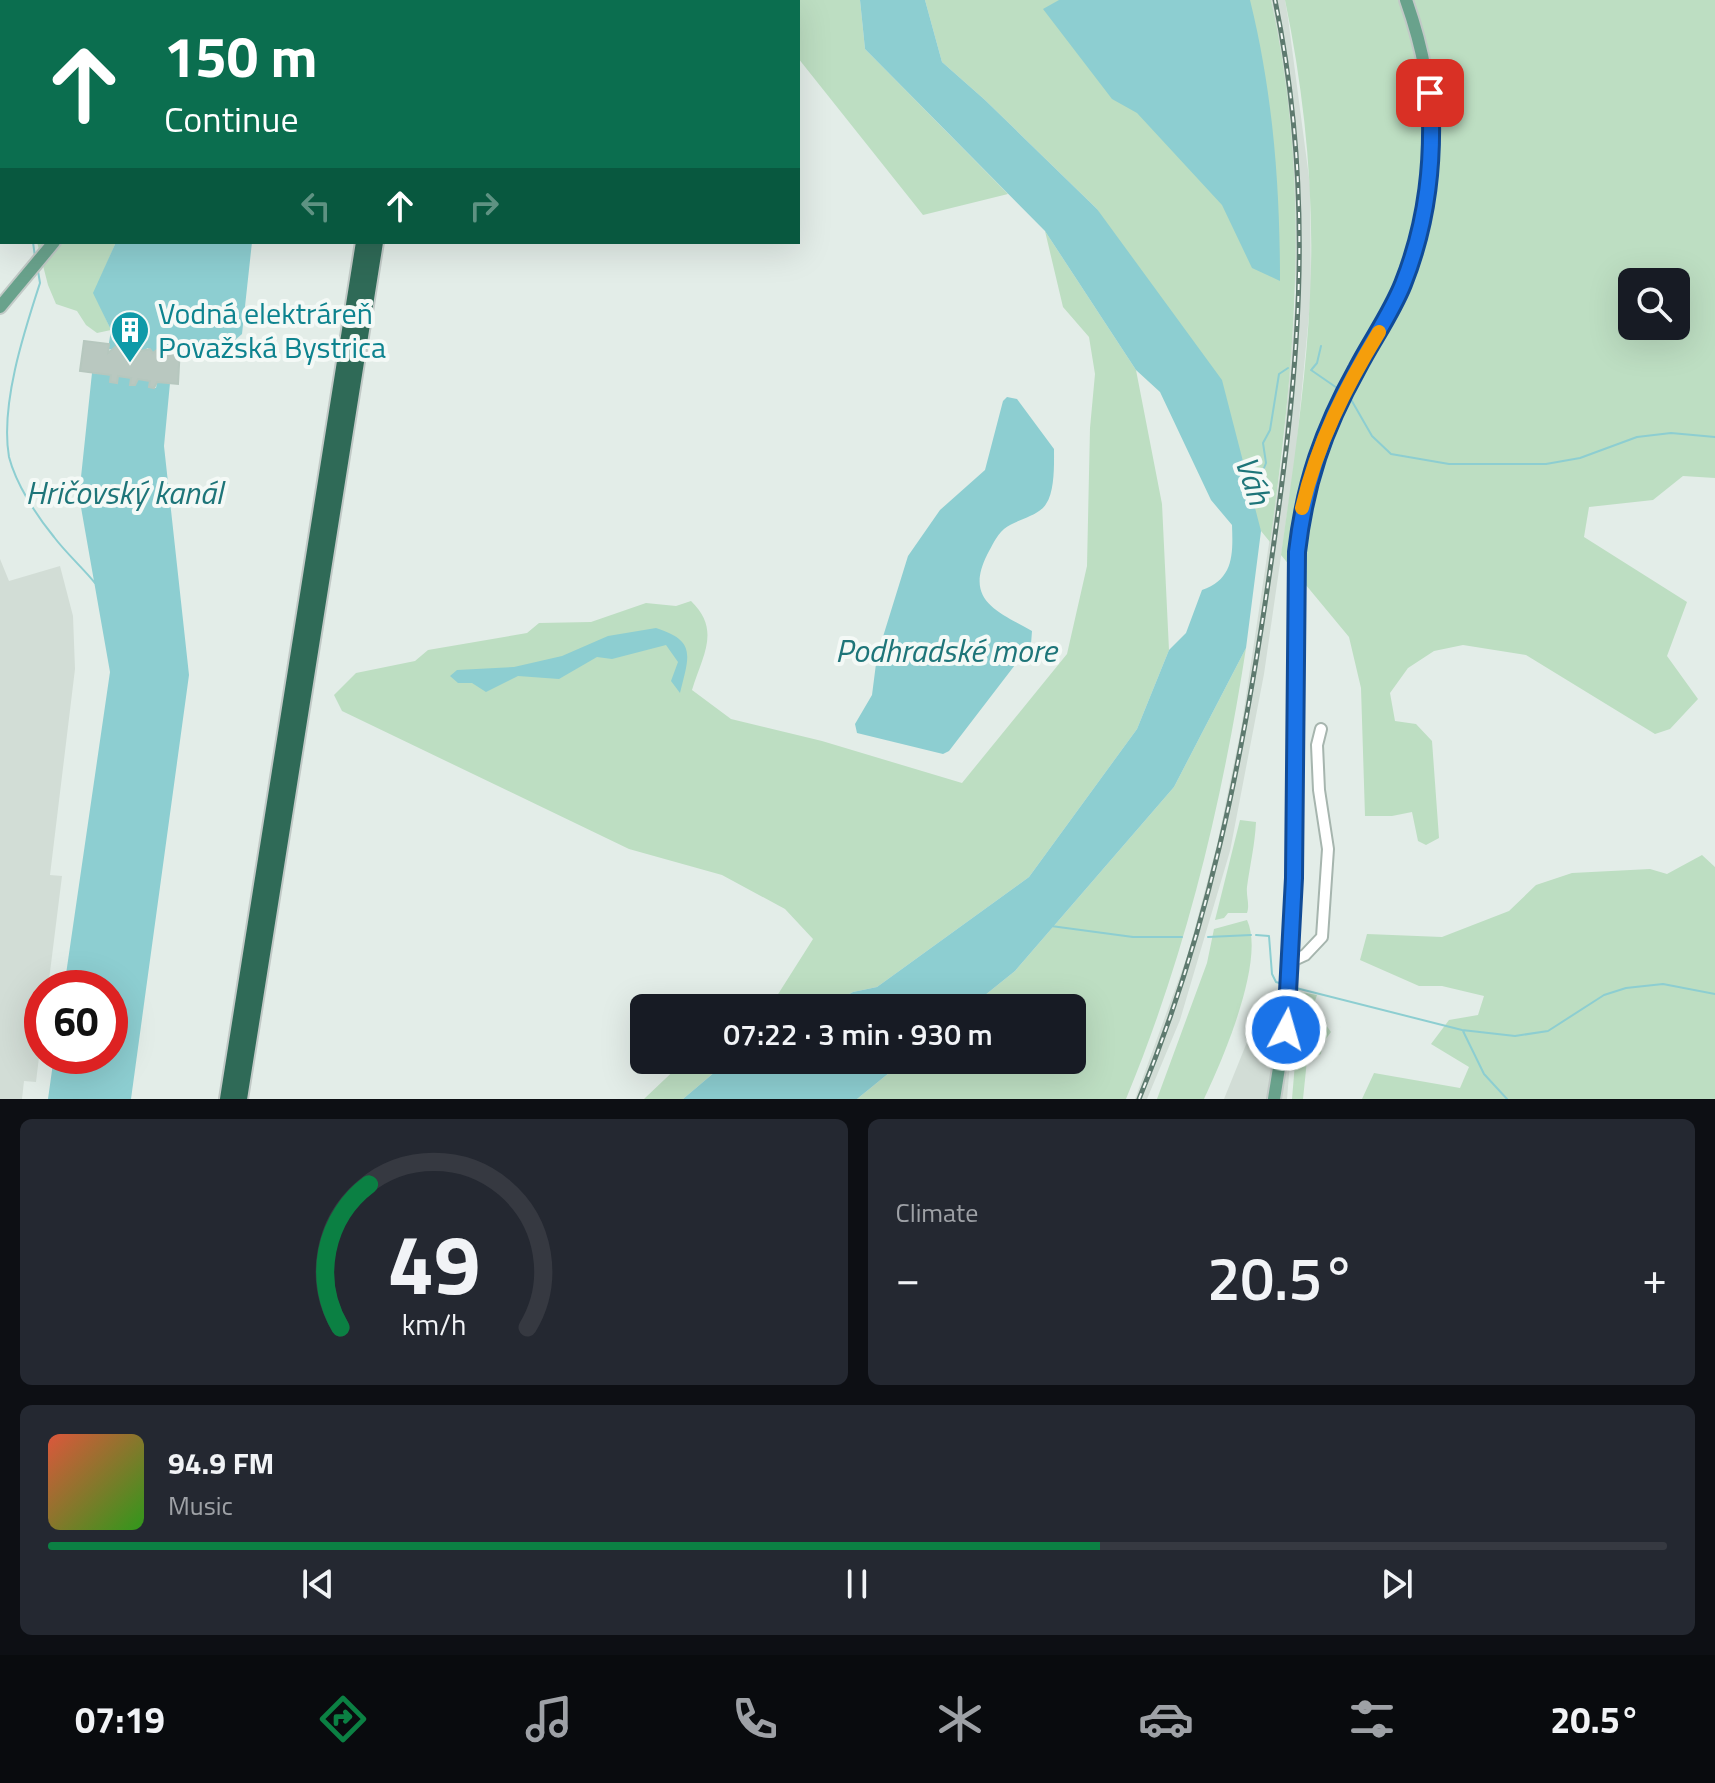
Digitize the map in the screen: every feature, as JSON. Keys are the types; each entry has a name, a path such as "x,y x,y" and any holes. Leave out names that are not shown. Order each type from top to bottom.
{"highway":[{"path":"227,1099 363,244"},
{"path":"240,1099 376,244"}],"main road":[{"path":"1274,1099 1288,1012 1292,961 1297,567 1302,508 1311,470 1336,407 1403,284 1429,194 1433,144 1430,93 1406,0"},
{"path":"0,307 52,244"}],"street":[{"path":"1292,961 1305,955 1322,937 1328,849 1319,790 1317,745 1321,729"}],"shaded area":[{"path":"1271,0 1285,0 1310,185 1311,293 1296,452 1264,674 1230,851 1180,1020 1147,1099 1135,1099 1188,954 1217,845 1241,729 1283,451 1296,293 1285,79"},
{"path":"0,559 9,581 60,566 73,616 75,669 50,875 62,876 50,970 24,970 24,1074 37,1074 36,1082 24,1081 22,1099 0,1099"},
{"path":"1258,1015 1293,1024 1287,1099 1224,1099"}],"green space":[{"path":"800,0 860,0 865,49 1008,194 923,215 800,61"},
{"path":"925,0 1271,0 1284,68 1291,135 1295,271 1287,406 1270,542 1261,531 1097,209 942,62"},
{"path":"1285,0 1715,0 1715,478 1683,476 1653,500 1589,507 1584,537 1687,602 1667,656 1698,699 1670,729 1655,734 1526,655 1463,645 1434,651 1408,668 1390,693 1395,721 1416,724 1432,741 1439,838 1426,845 1418,841 1412,812 1365,816 1361,688 1349,637 1281,555 1308,329 1311,222 1303,110"},
{"path":"1045,231 1136,370 1162,504 1169,650 1137,729 1029,877 877,987 849,994 778,994 813,939 785,909 722,875 629,849 342,711 334,695 356,673 415,661 428,650 527,633 539,623 591,622 646,603 676,606 691,601 700,612 707,632 707,643 692,690 731,719 822,741 962,783 1067,654 1087,566 1090,428 1095,374 1089,337 1063,307"},
{"path":"38,244 115,244 94,293 111,330 97,333 86,325 77,311 56,304"},
{"path":"1246,648 1226,763 1200,877 1167,989 1126,1099 857,1099 888,1074 1086,1074 1086,994 986,994 1015,971 1174,787"},
{"path":"1240,820 1256,822 1247,887 1247,913 1228,913 1224,918 1215,920"},
{"path":"1702,855 1715,867 1715,1099 1362,1099 1374,1073 1460,1088 1469,1067 1431,1044 1449,1020 1478,1015 1484,996 1442,986 1419,986 1360,960 1367,934 1442,937 1509,911 1536,885 1572,873 1650,869 1667,874"},
{"path":"1247,920 1251,960 1246,984 1231,1036 1204,1099 1157,1099 1207,963 1214,929"},
{"path":"1301,992 1317,995 1313,1007 1331,1032 1322,1044 1321,1054 1307,1060 1303,1099 1292,1099"},
{"path":"670,1074 712,1074 683,1099 644,1099"}],"water":[{"path":"860,0 925,0 942,62 1097,209 1222,380 1261,531 1246,648 1174,787 1015,971 986,994 849,994 877,987 1029,877 1137,729 1169,650 1186,633 1202,590 1213,585 1226,572 1231,555 1232,525 1211,500 1160,392 1136,370 1045,231 865,49"},
{"path":"1059,0 1250,0 1274,140 1280,281 1252,268 1222,205 1137,113 1112,99 1043,9"},
{"path":"115,244 252,244 242,334 220,353 201,350 180,353 180,347 175,346 173,355 166,351 165,356 158,355 158,350 156,355 150,354 147,348 145,353 131,351 131,347 127,346 125,351 108,349 111,330 93,293"},
{"name":"Hričovský kanál","path":"92,373 111,375 110,382 115,383 118,376 131,378 130,384 134,385 138,379 150,381 152,388 156,388 157,382 170,383 164,446 189,675 131,1099 48,1099 51,1074 128,1074 128,970 67,970 110,672 79,496"},
{"name":"Podhradské more","path":"1007,397 1017,399 1054,449 1052,485 1049,499 1042,508 1004,529 999,535 987,555 980,584 988,603 1032,631 1031,644 949,751 943,754 857,733 855,724 872,695 877,656 908,556 940,510 985,470 1003,401"},
{"path":"656,628 678,638 687,652 680,693 671,681 678,662 666,645 612,659 597,657 559,679 518,676 486,692 472,683 458,683 450,676 457,670 514,667 562,656 608,636"},
{"path":"712,1074 888,1074 857,1099 683,1099"}],"building":[{"name":"Vodná elektráreň Považská Bystrica","path":"84,341 109,344 108,353 119,344 122,350 127,345 134,351 139,346 140,351 150,349 153,353 158,349 161,355 173,351 174,346 180,347 178,384 157,382 154,388 149,387 150,381 138,379 135,385 130,385 131,378 118,376 117,383 110,382 111,375 80,371"}],"waterway":[{"path":"33,244 35,257"},
{"path":"38,271 40,283 11,392 7,437 9,457 40,519 95,583"},
{"path":"1312,369 1317,363 1321,346"},
{"name":"Váh","path":"1254,502 1266,463 1263,443 1270,430 1279,374 1288,368"},
{"path":"1311,370 1340,390"},
{"path":"1349,396 1372,436 1391,454 1449,464 1546,464 1580,458 1637,437 1671,433 1715,437"},
{"path":"1051,926 1133,937 1182,937"},
{"path":"1208,937 1251,935"},
{"path":"1256,935 1269,936 1272,974 1276,982 1286,985"},
{"path":"1296,988 1462,1030 1515,1036 1548,1031 1604,995 1626,988 1663,984 1715,994"},
{"path":"1463,1031 1484,1074 1507,1099"}],"railway":[{"path":"1139,1099 1185,973 1220,846 1247,716 1279,508 1294,363 1299,221 1296,149 1275,0"}],"slow traffic":[{"path":"1302,508 1311,470 1336,407 1379,332"}],"place":[{"name":"Vodná elektráreň Považská Bystrica","path":"130,364"}],"route":[{"path":"1286,1030 1292,961 1294,685 1297,552 1302,508 1311,470 1336,407 1388,316 1418,240 1429,194 1433,144 1430,93"}]}
